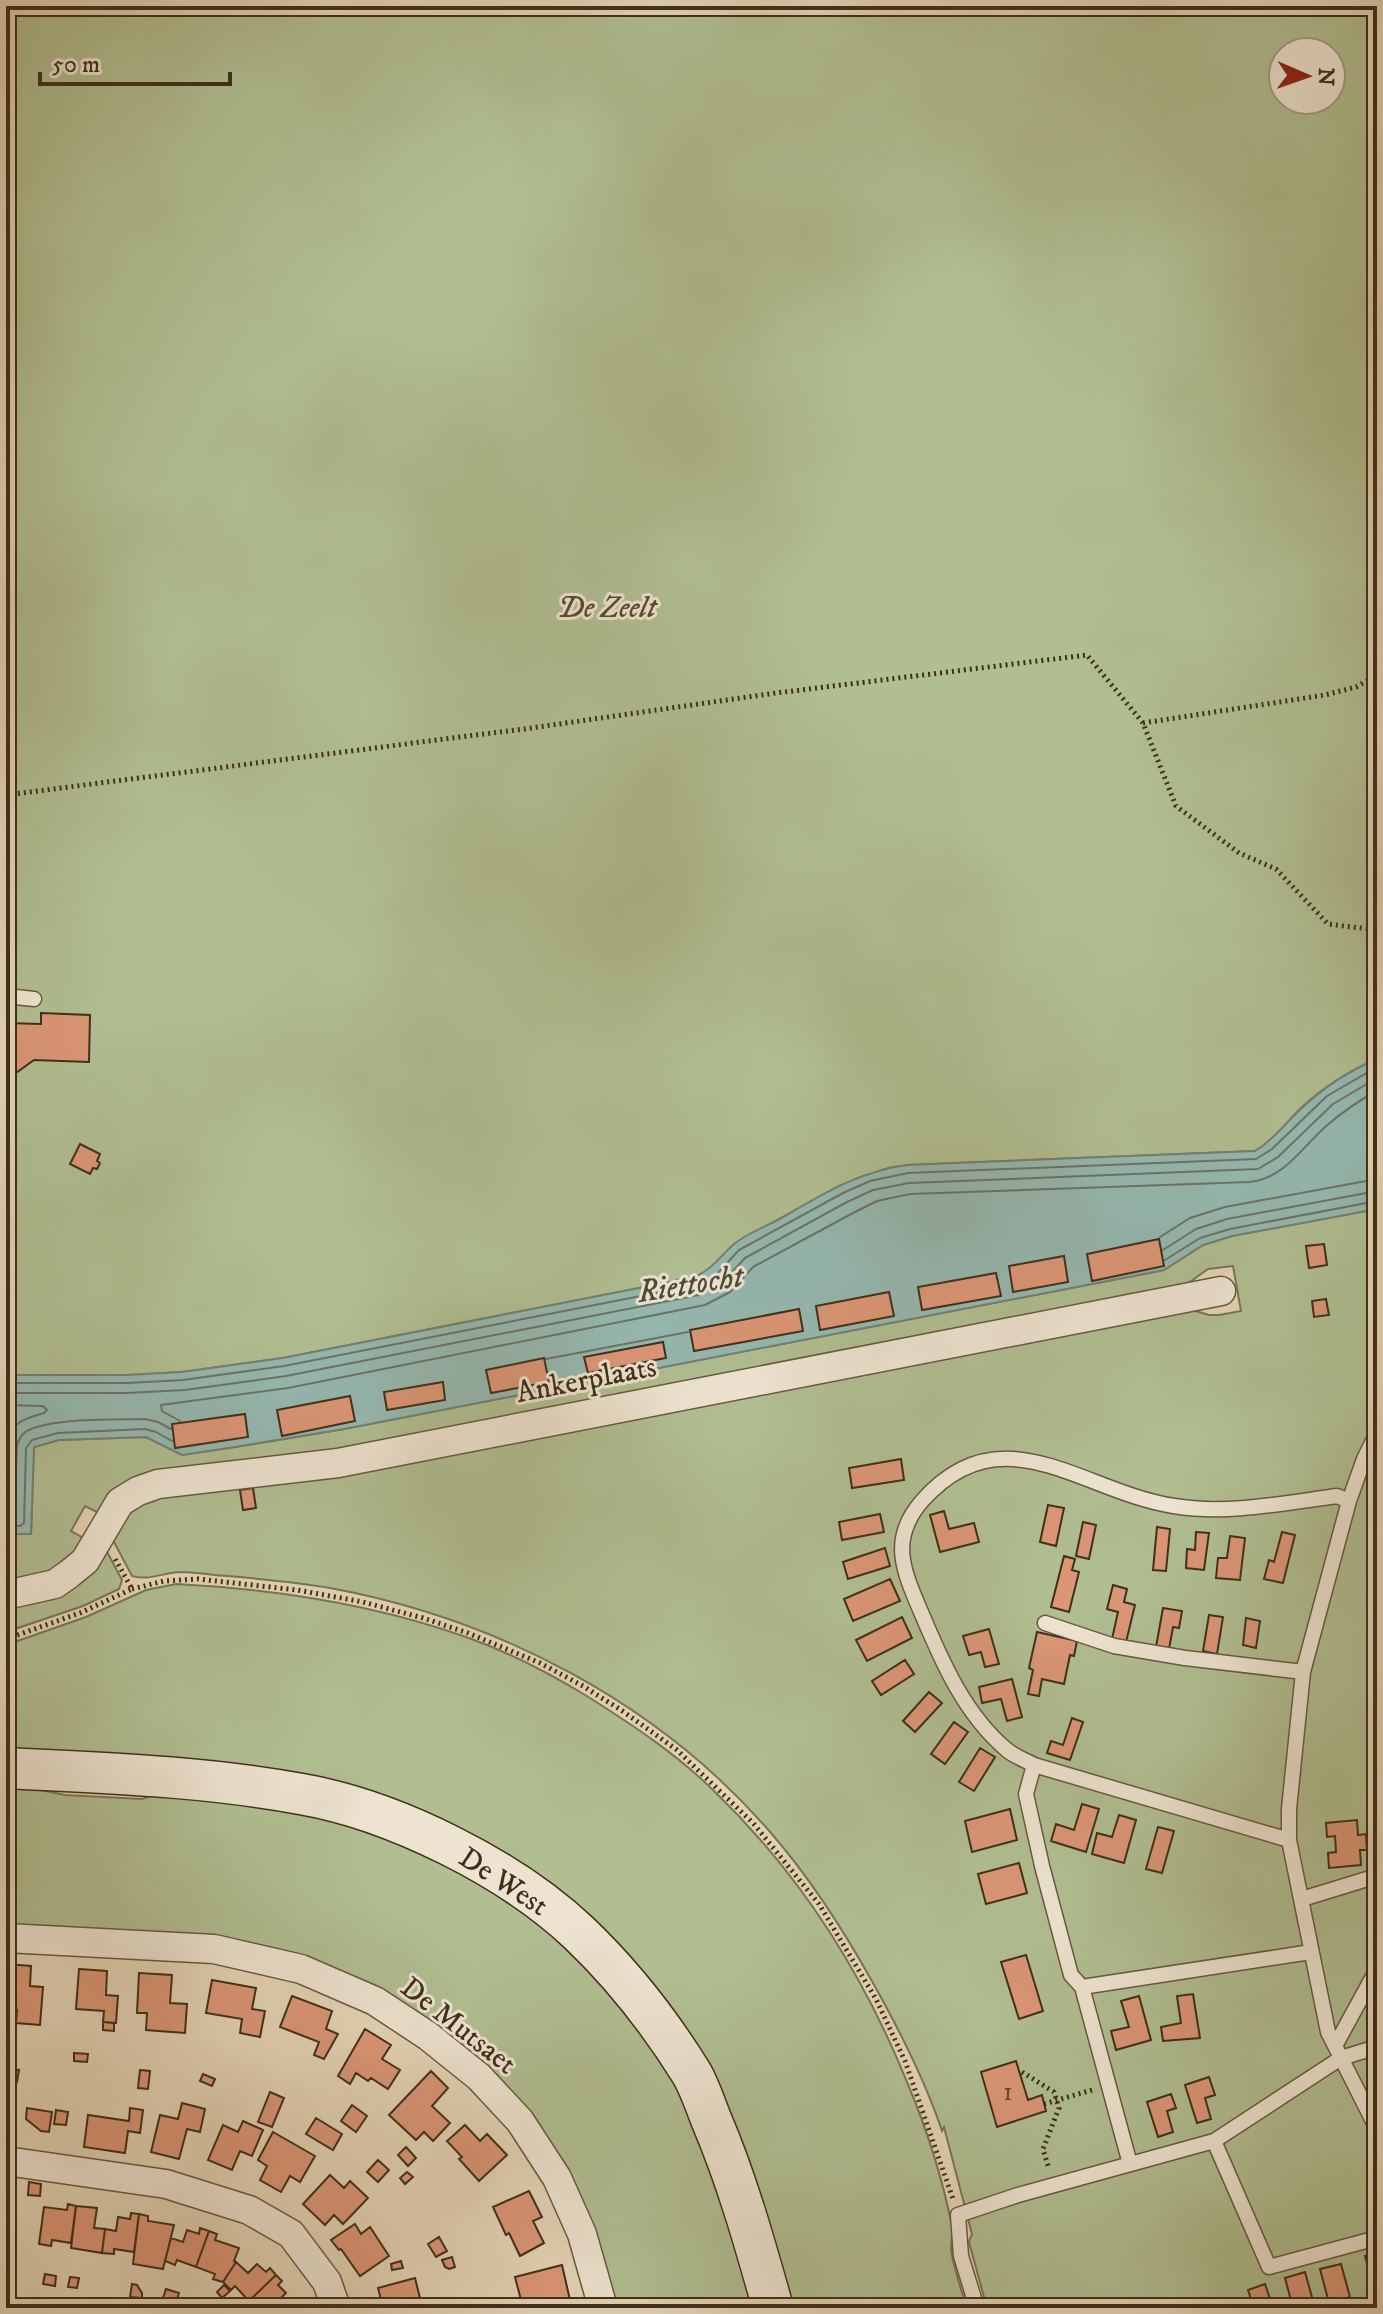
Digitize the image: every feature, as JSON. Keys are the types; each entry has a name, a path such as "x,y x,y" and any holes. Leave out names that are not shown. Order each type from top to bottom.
{"main road":[{"name":"De West","path":"6,1768 202,1779 303,1794 394,1821 441,1841 489,1867 531,1896 576,1930 604,1958 633,1991 693,2076 726,2155 773,2308"}],"street":[{"name":"Ankerplaats","path":"6,1595 55,1584 69,1574 85,1561 120,1502 158,1484 338,1463 1221,1291"},
{"name":"De Mutsaet","path":"6,1938 214,1949 301,1969 375,2001 428,2036 479,2077 520,2121 557,2178 582,2234 603,2308"},
{"path":"6,2161 166,2184 249,2210 291,2234 327,2282 336,2308"}],"lane":[{"path":"6,996 34,999"},
{"path":"1377,1433 1349,1501 1303,1672 1291,1784 1289,1840 1328,2032 1377,2129"},
{"path":"1289,1840 1034,1765 1009,1752 976,1718 952,1679 911,1589 901,1545 909,1516 935,1486 966,1465 999,1458 1022,1458 1045,1464 1112,1490 1174,1506 1225,1509 1337,1496 1349,1501"},
{"path":"1045,1623 1114,1646 1303,1672"},
{"path":"1034,1765 1026,1794 1042,1866 1071,1975 1082,1987 1130,2164"},
{"path":"1302,1899 1377,1876"},
{"path":"1082,1987 1311,1952"},
{"path":"1338,2052 1377,1969"},
{"path":"977,2308 961,2256 958,2215 1214,2141 1338,2052 1377,2047"},
{"path":"1214,2141 1269,2267 1377,2238"}],"path":[{"path":"6,795 1087,655 1143,723 1176,806 1239,853 1276,869 1328,924 1377,930"},
{"path":"1143,723 1325,695 1356,687 1377,675"},
{"path":"132,1589 164,1581 198,1579 297,1590 363,1602 423,1618 540,1663 614,1705 677,1750 753,1823 819,1904 876,1999 905,2061 958,2215"},
{"path":"1022,2072 1054,2092 1059,2108 1043,2149 1054,2185"},
{"path":"1044,2104 1109,2086"}],"green space":[{"name":"De Zeelt","path":"6,6 1377,6 1377,1059 1319,1093 1255,1151 888,1168 839,1186 734,1244 711,1269 695,1277 283,1358 182,1372 6,1375"},
{"path":"1377,1209 1377,2308 987,2308 969,2242 972,2234 944,2127 942,2131 902,2037 850,1944 813,1887 771,1833 727,1786 678,1744 572,1673 454,1621 393,1602 330,1588 191,1572 144,1578 132,1576 114,1542 115,1527 127,1509 147,1496 229,1488 358,1467 1138,1315 1140,1318 1189,1309 1209,1315 1241,1311 1233,1266 1208,1269 1177,1291 336,1454 133,1482 116,1494 103,1515 85,1506 71,1531 89,1541 71,1561 53,1574 6,1588 6,1534 31,1534 34,1447 59,1440 146,1437 182,1455 344,1429 1164,1270 1203,1245 1232,1236"},
{"path":"105,1548 122,1580 119,1589 83,1606 6,1632 6,1602"},
{"path":"176,1584 323,1600 431,1625 482,1643 530,1664 590,1698 701,1778 746,1823 801,1891 849,1964 890,2042 933,2152 952,2226 952,2257 967,2308 787,2308 717,2099 475,1843 6,1753 6,1645 86,1617 146,1590"},
{"path":"6,1783 65,1795 142,1799 173,1789 321,1810 471,1869 591,1962 688,2096 762,2308 613,2308 554,2153 371,1987 6,1927"}],"water":[{"name":"Riettocht","path":"1377,1059 1377,1209 1232,1236 1203,1245 1164,1270 344,1429 182,1455 146,1437 59,1440 34,1447 31,1534 6,1534 6,1375 182,1372 283,1358 695,1277 742,1238 823,1194 889,1168 1255,1151 1319,1093"}],"building":[{"path":"41,1013 90,1015 89,1062 34,1060 9,1078 8,1112 6,1023 41,1024"},
{"path":"80,1144 100,1154 97,1169 93,1168 90,1174 70,1164"},
{"path":"1159,1239 1164,1266 1092,1281 1087,1254"},
{"path":"1324,1244 1327,1265 1309,1268 1306,1246"},
{"path":"1064,1256 1068,1282 1013,1292 1009,1266"},
{"path":"996,1273 1001,1296 922,1310 918,1287"},
{"path":"889,1292 894,1316 820,1330 816,1306"},
{"path":"1326,1299 1329,1315 1314,1317 1312,1301"},
{"path":"799,1309 803,1331 694,1351 690,1330"},
{"path":"663,1342 666,1358 588,1373 584,1357"},
{"path":"544,1358 549,1382 491,1393 486,1370"},
{"path":"443,1382 445,1400 387,1410 384,1392"},
{"path":"350,1396 355,1421 282,1436 277,1410"},
{"path":"245,1414 248,1437 175,1448 172,1424"},
{"path":"901,1459 904,1480 852,1488 849,1468"},
{"path":"253,1488 256,1508 243,1510 240,1490"},
{"path":"1048,1505 1064,1508 1056,1546 1040,1542"},
{"path":"944,1511 949,1529 974,1523 979,1542 940,1552 930,1515"},
{"path":"880,1514 884,1532 842,1540 839,1522"},
{"path":"1083,1522 1096,1525 1089,1559 1076,1556"},
{"path":"1157,1527 1170,1529 1166,1571 1153,1570"},
{"path":"1196,1532 1209,1533 1204,1570 1186,1568 1187,1549 1195,1550"},
{"path":"1282,1532 1295,1535 1283,1583 1264,1579 1269,1560 1274,1562"},
{"path":"1230,1536 1245,1538 1240,1580 1216,1578 1218,1558 1227,1558"},
{"path":"885,1548 890,1566 848,1579 843,1562"},
{"path":"1064,1556 1075,1559 1072,1570 1079,1572 1069,1612 1051,1607"},
{"path":"890,1579 900,1601 853,1621 844,1599"},
{"path":"1113,1585 1127,1589 1124,1602 1135,1605 1126,1642 1112,1639 1118,1612 1107,1609"},
{"path":"1163,1608 1182,1611 1179,1628 1173,1627 1169,1649 1156,1647"},
{"path":"1209,1615 1223,1617 1217,1654 1203,1651"},
{"path":"902,1617 912,1638 867,1661 856,1640"},
{"path":"1246,1618 1260,1621 1256,1648 1243,1645"},
{"path":"989,1629 999,1664 985,1667 981,1652 969,1655 963,1636"},
{"path":"1037,1632 1077,1641 1074,1656 1070,1655 1064,1684 1042,1679 1039,1696 1028,1694 1033,1670 1029,1668"},
{"path":"905,1660 914,1674 881,1695 872,1681"},
{"path":"1012,1679 1022,1717 1007,1721 1001,1699 982,1703 979,1687"},
{"path":"929,1692 942,1703 915,1732 903,1721"},
{"path":"1072,1718 1083,1722 1070,1760 1047,1753 1051,1741 1063,1745"},
{"path":"954,1722 968,1732 945,1764 931,1754"},
{"path":"980,1748 995,1757 974,1791 959,1782"},
{"path":"1082,1804 1099,1809 1086,1852 1051,1841 1056,1824 1074,1830"},
{"path":"1010,1809 1017,1840 972,1852 965,1821"},
{"path":"1119,1815 1136,1820 1124,1863 1092,1854 1097,1833 1112,1837"},
{"path":"1357,1820 1358,1835 1366,1834 1367,1850 1360,1850 1361,1865 1329,1868 1328,1853 1336,1852 1335,1836 1327,1837 1326,1823"},
{"path":"1158,1827 1174,1831 1162,1873 1146,1869"},
{"path":"1019,1863 1027,1893 986,1904 978,1874"},
{"path":"1026,1955 1043,2011 1019,2019 1001,1962"},
{"path":"6,1964 31,1966 30,1986 43,1987 40,2025 16,2023 17,2010 6,2009"},
{"path":"79,1969 107,1971 106,1995 118,1996 116,2023 103,2022 104,2011 76,2009"},
{"path":"139,1973 172,1975 170,2003 187,2004 185,2033 146,2030 147,2013 137,2013"},
{"path":"212,1980 256,1988 252,2009 265,2011 260,2037 240,2033 242,2019 206,2013"},
{"path":"1193,1994 1200,2038 1163,2041 1161,2027 1181,2023 1177,1996"},
{"path":"292,1996 332,2011 326,2029 338,2034 324,2059 314,2055 319,2042 280,2027"},
{"path":"1139,1996 1151,2040 1116,2050 1111,2031 1129,2027 1121,2001"},
{"path":"103,2022 114,2023 114,2031 103,2030"},
{"path":"365,2029 391,2045 382,2059 400,2070 388,2089 356,2073 350,2084 338,2076"},
{"path":"74,2053 88,2054 87,2062 74,2061"},
{"path":"1016,2061 1028,2100 1042,2095 1046,2111 997,2127 981,2072"},
{"path":"6,2069 19,2070 17,2082 7,2081 6,2086"},
{"path":"140,2070 150,2071 148,2089 138,2088"},
{"path":"431,2071 448,2088 432,2106 450,2123 433,2141 424,2132 416,2140 389,2115"},
{"path":"203,2074 215,2079 212,2086 200,2081"},
{"path":"1209,2077 1215,2095 1205,2098 1211,2119 1197,2123 1185,2085"},
{"path":"270,2092 284,2098 272,2127 258,2122"},
{"path":"1171,2094 1176,2108 1167,2111 1173,2132 1158,2137 1147,2102"},
{"path":"182,2103 205,2109 200,2132 187,2129 179,2159 151,2152 160,2115 178,2119"},
{"path":"352,2105 367,2116 356,2132 341,2121"},
{"path":"27,2108 52,2112 49,2132 41,2131 26,2119"},
{"path":"130,2108 143,2110 140,2133 128,2131 125,2153 84,2147 88,2115 129,2121"},
{"path":"56,2110 68,2112 66,2125 54,2124"},
{"path":"6,2117 12,2118 8,2151 6,2151"},
{"path":"316,2118 342,2134 333,2150 306,2134"},
{"path":"243,2121 263,2130 252,2156 240,2151 232,2170 208,2160 223,2125 238,2132"},
{"path":"465,2125 480,2141 487,2134 507,2155 479,2181 447,2141"},
{"path":"273,2132 315,2156 300,2182 290,2176 281,2192 260,2180 267,2166 258,2160"},
{"path":"406,2147 416,2158 408,2166 398,2155"},
{"path":"378,2160 389,2170 378,2182 367,2172"},
{"path":"407,2172 413,2177 405,2184 400,2178"},
{"path":"330,2175 344,2188 350,2181 368,2198 343,2224 334,2215 325,2225 303,2204"},
{"path":"29,2182 41,2184 40,2196 28,2195"},
{"path":"529,2191 542,2217 533,2221 544,2243 520,2256 493,2207"},
{"path":"68,2204 76,2206 71,2243 52,2240 51,2246 39,2244 44,2207 67,2210"},
{"path":"76,2206 97,2208 94,2228 105,2229 102,2253 71,2248"},
{"path":"131,2213 139,2214 134,2252 114,2249 114,2254 102,2253 105,2229 116,2231 118,2217 130,2219"},
{"path":"139,2214 148,2216 148,2221 174,2225 163,2269 133,2264"},
{"path":"355,2224 361,2234 370,2227 389,2256 360,2276 331,2240"},
{"path":"200,2228 209,2231 196,2267 177,2260 175,2265 165,2261 171,2238 183,2242 187,2230 199,2234"},
{"path":"209,2231 217,2234 215,2240 239,2248 236,2262 223,2282 213,2279 215,2274 196,2267"},
{"path":"439,2237 447,2251 436,2257 428,2244"},
{"path":"1377,2253 1377,2298 1376,2298 1365,2256"},
{"path":"452,2257 455,2267 449,2269 442,2260"},
{"path":"401,2261 403,2268 392,2270 391,2264"},
{"path":"236,2262 248,2273 257,2264 266,2272 270,2268 276,2275 249,2301 235,2286 231,2290 223,2282"},
{"path":"1341,2264 1350,2297 1329,2303 1320,2269"},
{"path":"562,2265 570,2300 550,2308 506,2308 522,2304 515,2277"},
{"path":"1305,2272 1315,2308 1293,2308 1285,2278"},
{"path":"45,2274 56,2276 55,2286 43,2284"},
{"path":"276,2275 282,2281 278,2285 286,2293 276,2303 281,2308 255,2308 249,2301"},
{"path":"70,2277 79,2278 77,2288 68,2287"},
{"path":"415,2278 422,2306 439,2302 441,2308 383,2308 378,2288"},
{"path":"132,2284 137,2285 142,2298 130,2297"},
{"path":"1265,2284 1273,2308 1254,2308 1248,2290"},
{"path":"224,2285 230,2291 222,2298 217,2292"},
{"path":"166,2289 179,2293 175,2306 162,2301"}]}
